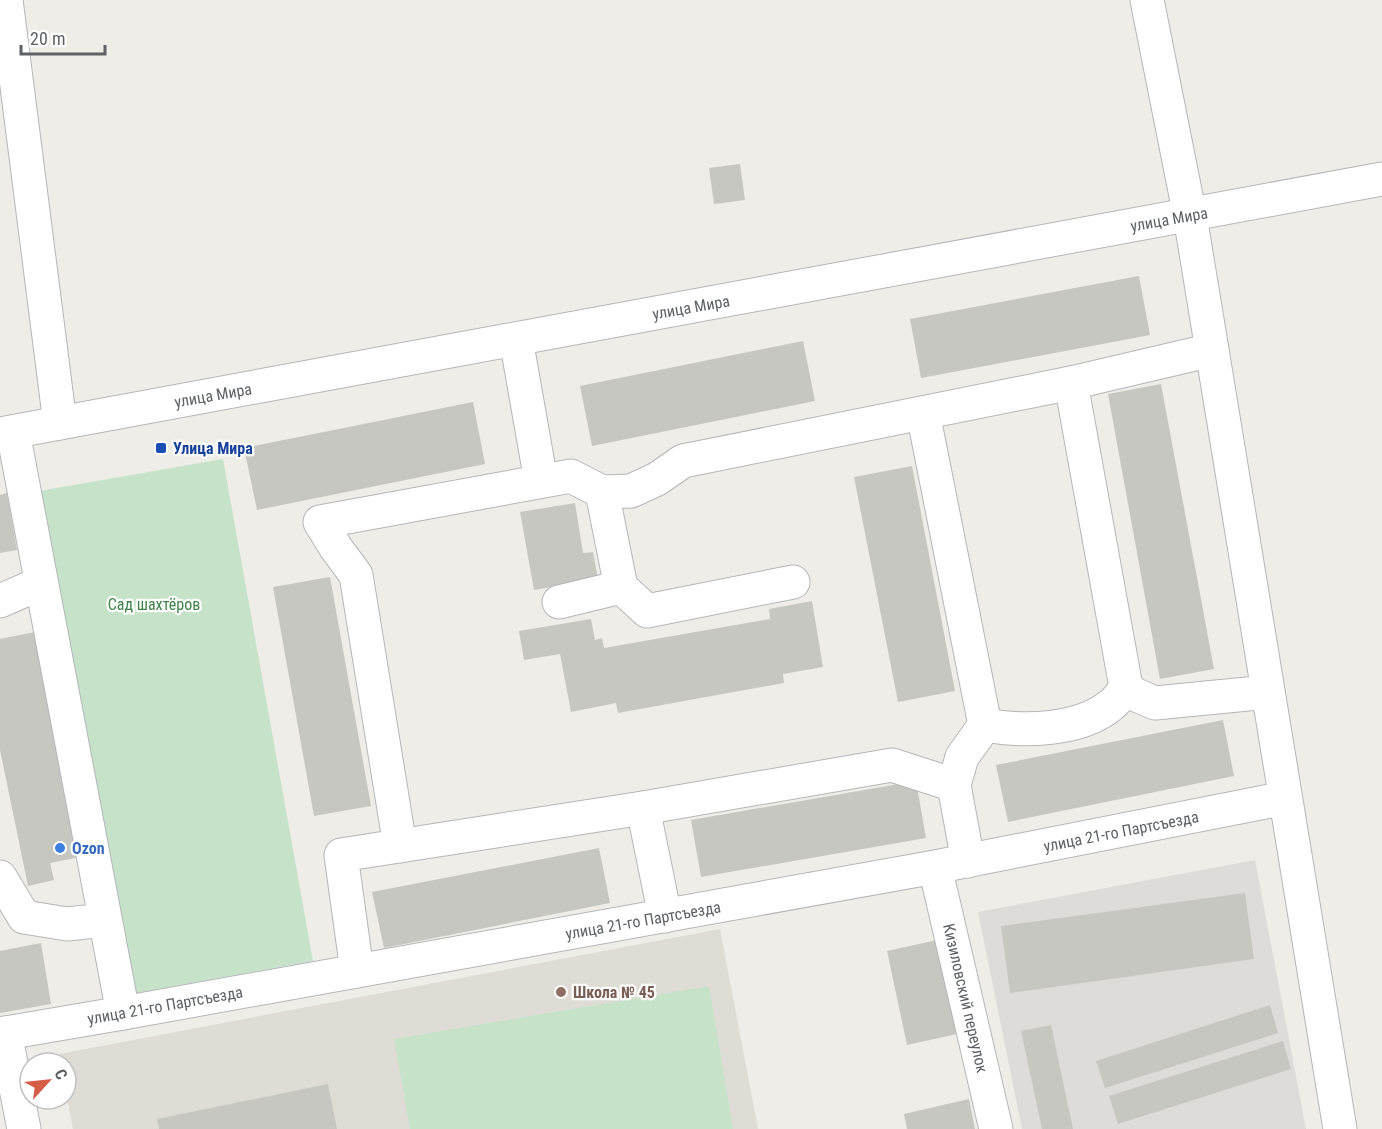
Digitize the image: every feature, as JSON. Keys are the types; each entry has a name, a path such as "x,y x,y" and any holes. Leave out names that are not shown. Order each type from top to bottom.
{"street":[{"path":"6,0 60,423"},
{"path":"1148,0 1190,216 1340,1129"},
{"name":"улица Мира","path":"6,433 1382,179"},
{"path":"516,339 541,481"},
{"path":"400,846 356,575 320,522 571,476 602,492 631,491 657,479 682,461 1071,383 1212,350"},
{"path":"1071,383 1126,687 1134,694 1155,703 1268,692"},
{"path":"923,413 985,725 962,757 954,785 968,861"},
{"path":"6,433 41,583 123,1013"},
{"path":"602,492 621,587 647,611 793,582"},
{"path":"1,599 41,583"},
{"path":"559,602 621,587"},
{"path":"985,725 1011,730 1067,726 1111,705 1126,687"},
{"path":"357,971 341,855 643,808 892,765 954,785"},
{"name":"улица 21-го Партсъезда","path":"2,1033 968,861 1285,798"},
{"path":"643,808 665,916"},
{"name":"Кизиловский переулок","path":"935,867 996,1129"},
{"path":"0,877 12,919 66,924 105,920"},
{"path":"2,1033 24,1129"}],"shaded area":[{"path":"1255,860 1306,1129 1022,1129 978,912"},
{"name":"Школа № 45","path":"720,929 758,1129 73,1129 70,1111 78,1111 78,1051 75,1051"}],"green space":[{"name":"Сад шахтёров","path":"223,459 313,961 130,994 39,491"},
{"path":"709,986 733,1129 410,1129 394,1039"}],"building":[{"path":"740,164 745,200 714,204 709,168"},
{"path":"1139,276 1150,335 921,378 910,319"},
{"path":"803,341 815,401 592,446 580,386"},
{"path":"1161,384 1214,669 1160,679 1108,394"},
{"path":"473,402 485,464 257,510 244,448"},
{"path":"912,466 955,691 898,702 854,477"},
{"path":"7,493 17,550 0,553 0,495"},
{"path":"575,503 583,553 593,552 598,579 534,590 520,512"},
{"path":"330,577 371,806 314,816 273,587"},
{"path":"812,601 823,667 783,674 784,683 618,713 616,703 571,712 560,654 524,660 519,631 591,619 595,640 602,638 604,648 770,619 769,609"},
{"path":"35,632 81,857 50,863 54,880 28,886 0,750 0,639"},
{"path":"1223,720 1234,776 1008,822 996,765"},
{"path":"916,781 926,838 701,877 691,820"},
{"path":"599,848 610,903 384,948 372,892"},
{"path":"1245,893 1254,959 1010,993 1001,926"},
{"path":"937,940 957,1034 907,1045 887,951"},
{"path":"41,943 51,1004 0,1013 0,951"},
{"path":"1270,1005 1278,1033 1105,1088 1096,1061"},
{"path":"1051,1025 1073,1129 1042,1129 1021,1031"},
{"path":"1283,1041 1291,1069 1118,1124 1109,1096"},
{"path":"328,1084 337,1129 159,1129 157,1119"},
{"path":"969,1099 975,1129 907,1129 904,1114"}],"place":[{"name":"Улица Мира","path":"161,448"},
{"name":"Ozon","path":"60,848"},
{"name":"Школа № 45","path":"561,992"}]}
